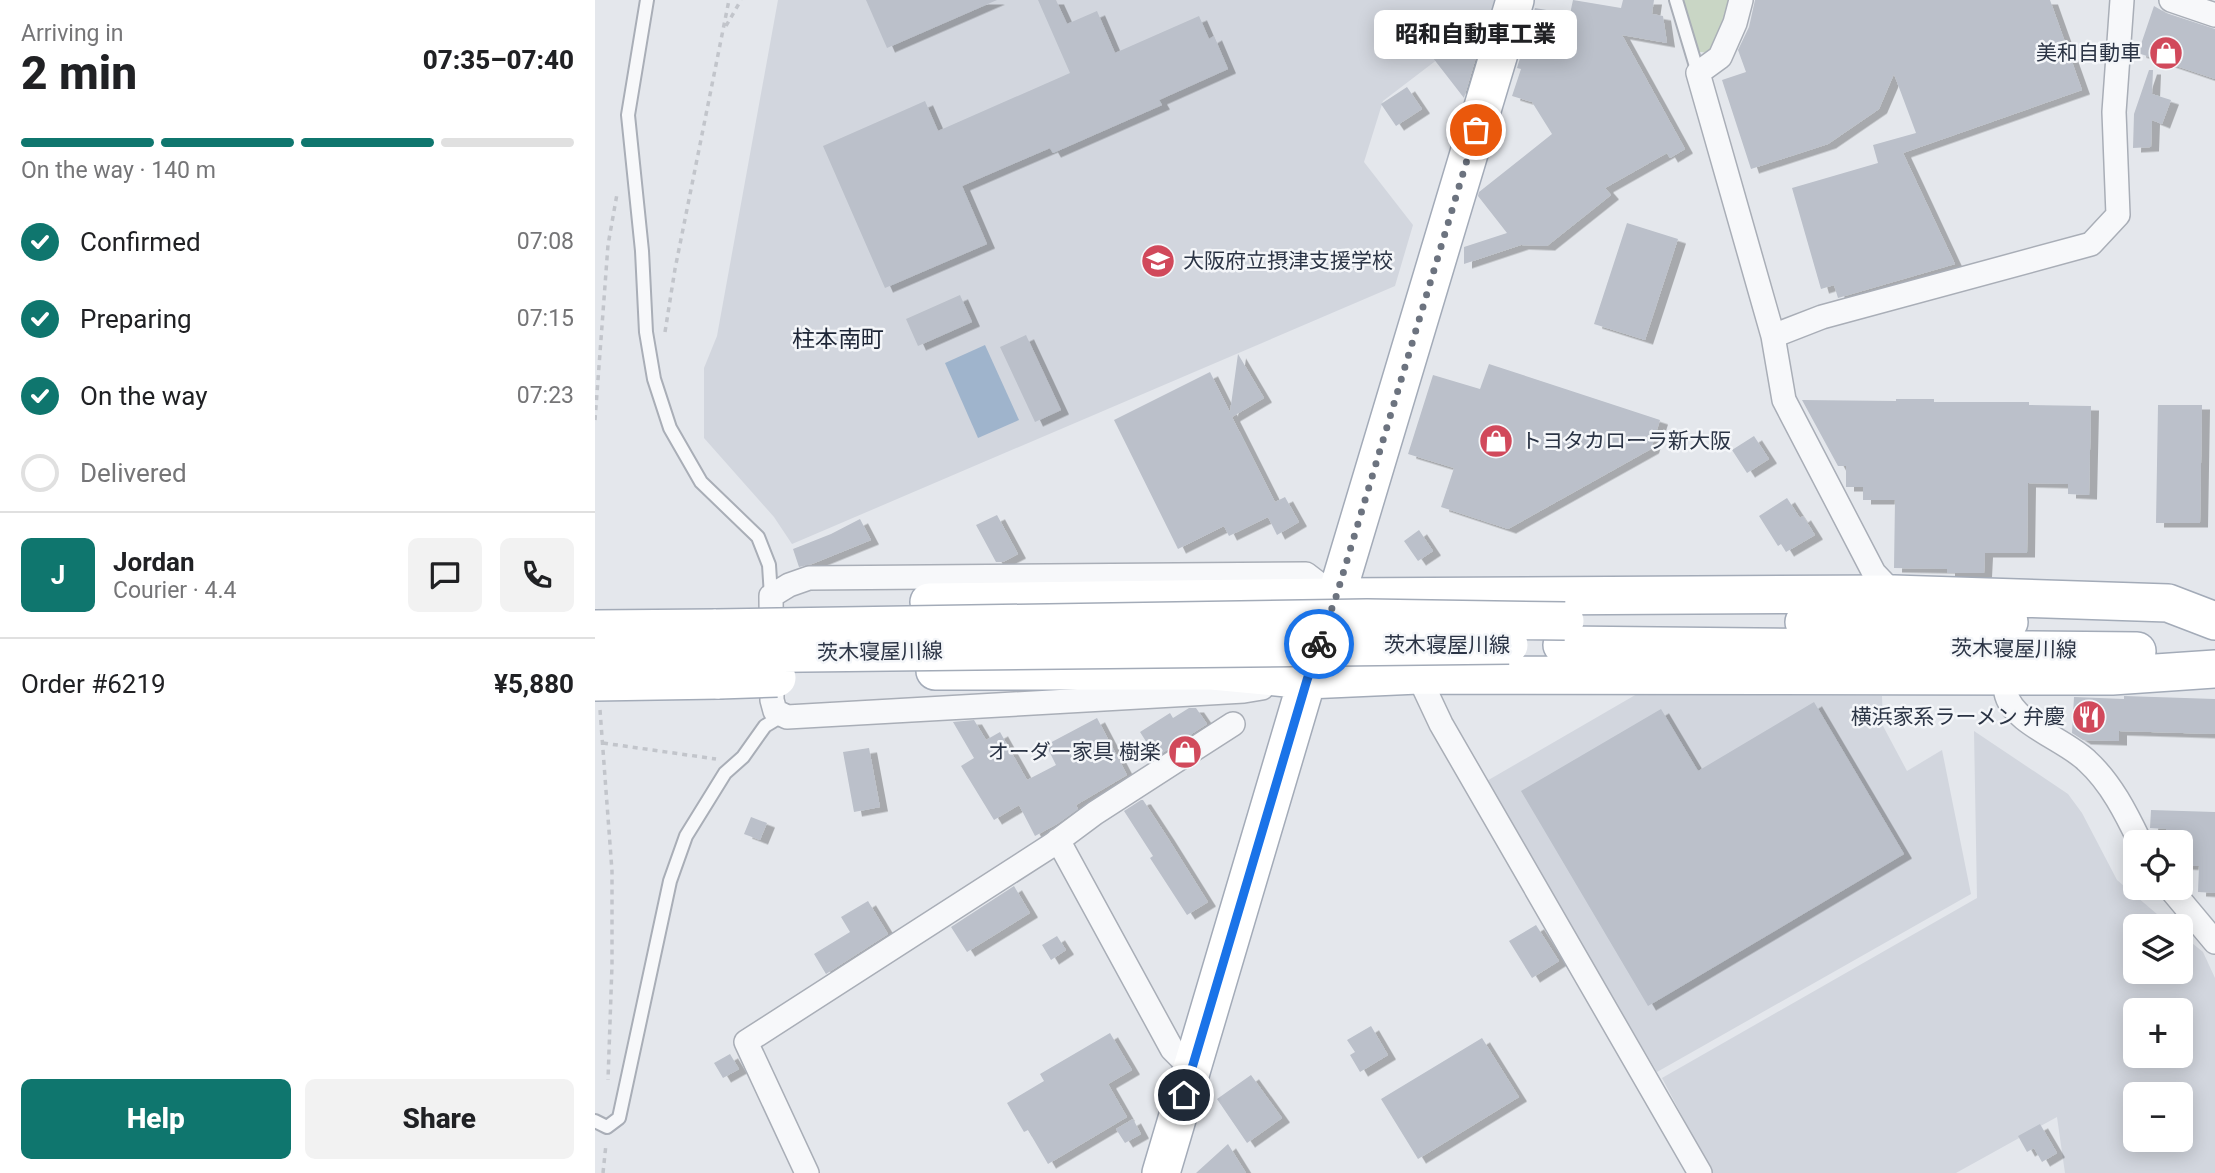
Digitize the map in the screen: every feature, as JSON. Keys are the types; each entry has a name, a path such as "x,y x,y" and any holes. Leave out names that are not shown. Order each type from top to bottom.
{"main road":[{"path":"1161,1173 1307,680 1336,597 1515,0"},
{"path":"597,695 716,642 929,601 1894,594 2168,603 2215,622"},
{"path":"595,609 716,642 935,671 1212,671 1307,680 1418,676 2112,676 2215,669"},
{"name":"茨木寝屋川線","path":"595,656 716,642 1564,633 2215,622"},
{"name":"茨木寝屋川線","path":"595,629 716,642"},
{"name":"茨木寝屋川線","path":"1564,633 2215,651"}],"street":[{"path":"1741,0 1735,23 1720,57 1697,72 1773,336 1784,400 1874,573 1894,594"},
{"path":"1773,336 1822,317 2091,244 2118,215 2114,112 2122,0"},
{"path":"2171,0 2215,15"},
{"path":"1307,680 1244,691 787,717 775,711 772,700 771,596 789,585 809,578 1306,574 1336,597"},
{"path":"1418,676 1441,724 1700,1173"},
{"path":"2005,677 2006,695 2015,709 2032,725 2086,760 2104,780 2134,830"},
{"path":"807,1173 746,1042 1234,724"},
{"path":"1058,840 1172,1049 1192,1069"},
{"path":"2180,900 2215,942"}],"lane":[{"path":"647,0 628,115 642,251 646,331 654,379 670,428 701,482 758,537 769,565 771,596"},
{"path":"1676,0 1697,72"},
{"path":"595,1121 607,1127 619,1118 670,881 687,836 703,805 725,773 765,726 787,717"}],"path":[{"path":"663,342 729,0"},
{"path":"725,28 741,0"},
{"path":"595,420 608,245 617,193"},
{"path":"597,695 612,871 607,1127"},
{"path":"603,743 737,762"},
{"path":"603,1173 606,1154"}],"shaded area":[{"path":"778,0 1494,0 1493,17 1383,101 1364,162 1413,225 1395,286 792,544 774,517 704,438 704,368 717,336"},
{"path":"1637,694 1882,696 1883,726 1907,771 1942,750 1971,894 1657,1072 1485,782"},
{"path":"1974,731 2068,794 2082,813 2117,880 2123,885 2123,900 2140,900 2157,914 2123,914 2123,984 2193,984 2193,944 2203,952 2215,978 2215,1173 2065,1173 2057,1117 1956,1173 1712,1173 1662,1078 1977,898"}],"green space":[{"path":"1682,0 1732,0 1726,27 1710,53 1700,52 1691,40"}],"water":[{"path":"985,345 1019,420 978,438 945,363"}],"building":[{"path":"866,0 997,0 887,48"},
{"path":"1038,0 1056,0 1067,24 1097,11 1115,53 1199,16 1209,39 1214,36 1228,69 1159,100 1162,105 1053,153 1050,148 962,186 987,244 885,288 823,146 925,101 938,131 1070,73"},
{"path":"1573,0 1621,8 1623,0 1654,0 1652,14 1663,16 1667,43 1622,35 1685,149 1670,158 1667,153 1605,188 1611,195 1547,246 1521,245 1464,264 1464,247 1507,233 1478,196 1479,192 1552,134 1532,102 1512,96 1521,69 1517,68 1535,8 1570,14"},
{"path":"1755,0 2050,0 2082,90 1903,153 1955,264 1838,298 1834,285 1821,289 1792,188 1878,163 1873,145 1916,133 1894,74 1879,109 1828,144 1751,169 1722,80 1746,72 1738,50 1749,27"},
{"path":"2154,6 2166,13 2215,29 2215,79 2138,53"},
{"path":"1471,28 1481,40 1464,98 1433,58"},
{"path":"2149,70 2153,70 2152,94 2171,100 2162,124 2152,120 2151,147 2133,148 2134,114"},
{"path":"1407,87 1422,109 1396,126 1381,104"},
{"path":"1627,223 1678,239 1645,340 1594,324"},
{"path":"960,295 972,322 918,346 906,319"},
{"path":"1026,335 1061,410 1035,422 1000,347"},
{"path":"1238,354 1264,398 1232,417 1275,502 1285,497 1299,522 1277,535 1268,517 1229,536 1224,526 1178,549 1114,420 1210,372 1230,412"},
{"path":"1489,364 1660,420 1651,449 1508,529 1441,507 1454,468 1408,454 1433,375 1480,389"},
{"path":"1896,399 2091,406 2089,495 2068,494 2068,484 2028,483 2027,553 1985,553 1984,573 1894,568 1895,500 1863,500 1863,487 1846,487 1846,466 1838,466 1802,400"},
{"path":"2158,405 2202,405 2200,523 2156,523"},
{"path":"1754,436 1769,459 1747,473 1732,450"},
{"path":"1787,498 1815,535 1786,552 1781,544 1778,546 1759,516"},
{"path":"997,515 1018,554 1003,562 996,562 976,525"},
{"path":"860,519 871,540 799,567 793,549"},
{"path":"1419,530 1433,551 1418,561 1404,541"},
{"path":"2124,696 2215,699 2215,734 2119,731 2119,741 2083,740 2072,733 2074,697 2124,699"},
{"path":"1814,702 1904,854 1648,1006 1521,791 1661,709 1698,771"},
{"path":"1189,708 1196,708 1207,724 1156,757 1140,732 1170,713 1173,718"},
{"path":"1097,718 1127,775 1076,805 1078,809 1035,836 1019,805 994,820 961,766 974,758 953,722 974,720 986,740 1000,732 1027,780 1056,765 1046,745"},
{"path":"869,748 880,807 854,812 843,752"},
{"path":"1141,800 1208,902 1187,915 1150,858 1153,856 1124,811"},
{"path":"2151,810 2215,812 2215,893 2198,892 2199,866 2193,866 2193,830 2150,828"},
{"path":"751,817 767,823 760,840 744,834"},
{"path":"1014,886 1030,913 967,952 951,927"},
{"path":"868,901 888,934 826,974 814,954 850,932 841,917"},
{"path":"1536,925 1559,961 1532,978 1509,941"},
{"path":"1057,936 1066,950 1051,960 1042,945"},
{"path":"1371,1026 1388,1055 1360,1072 1350,1055 1355,1052 1347,1040"},
{"path":"1110,1033 1132,1070 1108,1084 1127,1117 1048,1164 1028,1130 1024,1132 1007,1103 1044,1081 1040,1074"},
{"path":"1482,1038 1519,1097 1418,1159 1381,1099"},
{"path":"730,1054 739,1069 723,1078 714,1063"},
{"path":"1251,1075 1282,1118 1247,1143 1217,1099"},
{"path":"1133,1119 1141,1134 1125,1143 1116,1129"},
{"path":"2040,1124 2057,1153 2042,1162 2034,1148 2027,1152 2018,1136"},
{"path":"1228,1144 1246,1173 1196,1173"}],"way so far":[{"path":"1319,644 1336,597 1476,130"}],"place":[{"name":"美和自動車","path":"2166,53"},
{"name":"昭和自動車工業","path":"1476,130"},
{"name":"大阪府立摂津支援学校","path":"1158,261"},
{"name":"トヨタカローラ新大阪","path":"1496,441"},
{"name":"横浜家系ラーメン 弁慶","path":"2089,717"},
{"name":"オーダー家具 樹楽","path":"1185,752"}],"district":[{"name":"柱本南町","path":"838,339"}],"route":[{"path":"1184,1095 1319,644"}]}
